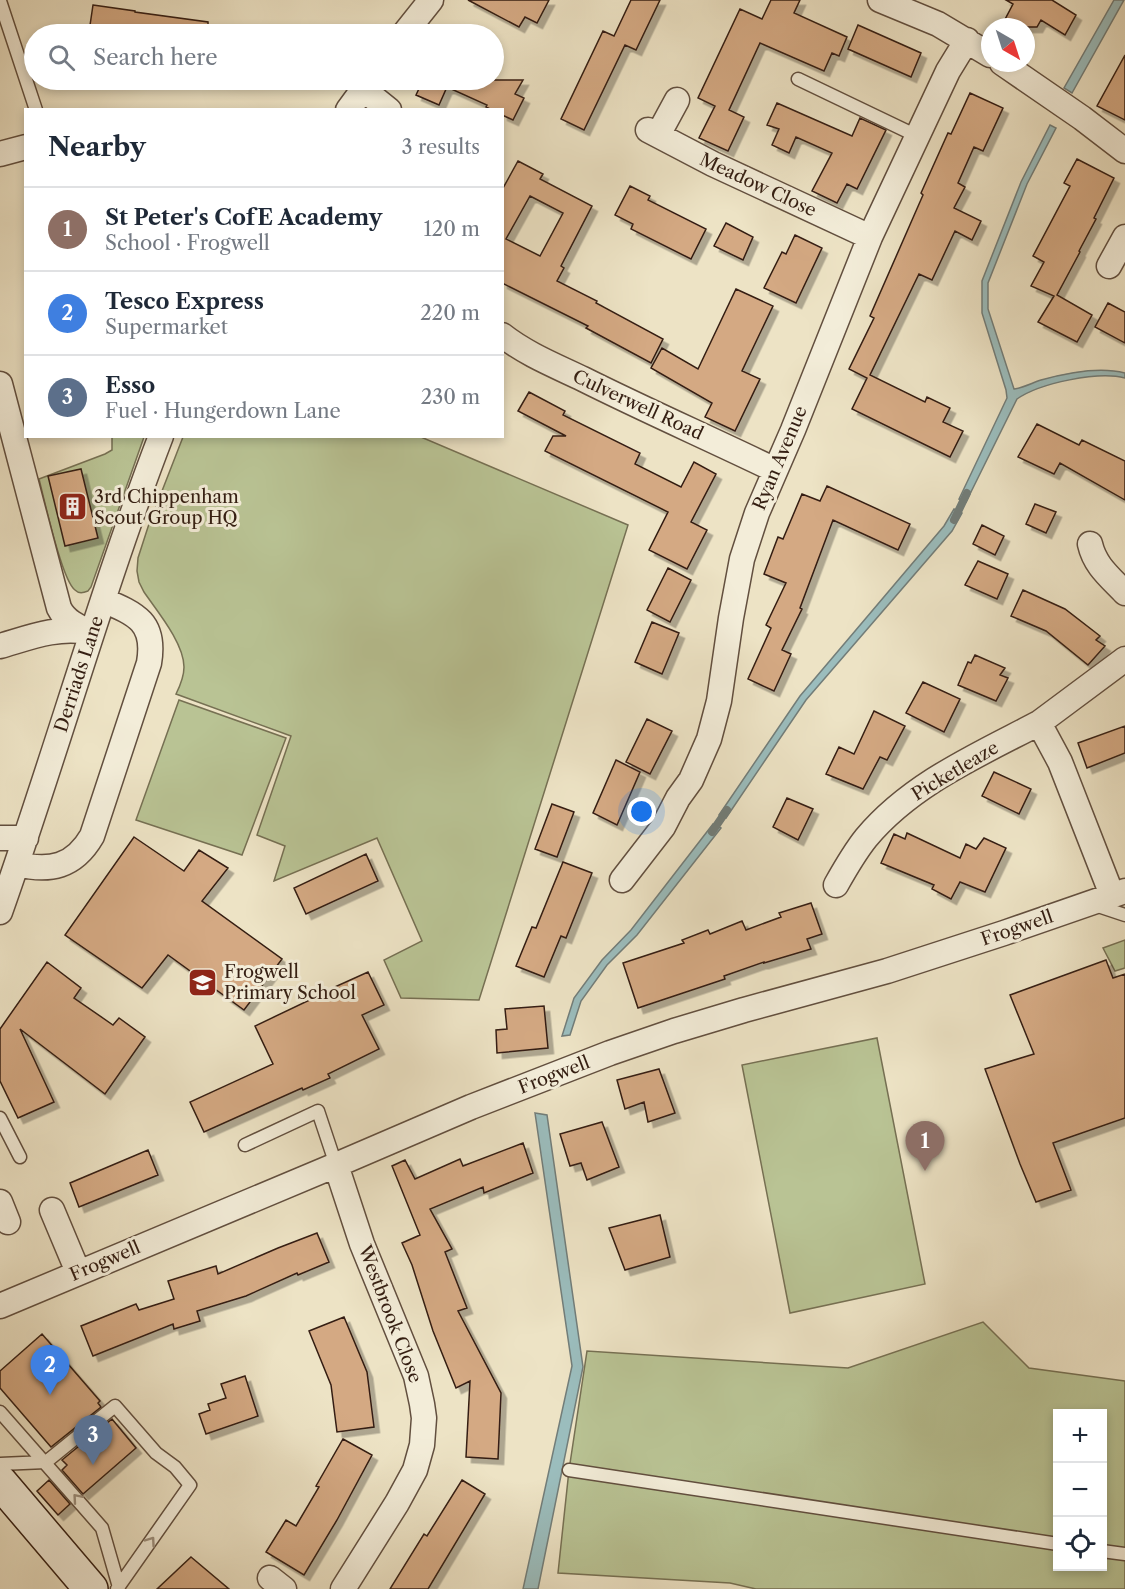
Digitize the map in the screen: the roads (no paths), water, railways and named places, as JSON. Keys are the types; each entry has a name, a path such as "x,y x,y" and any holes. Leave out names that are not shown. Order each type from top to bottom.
{"main road":[{"path":"0,1482 109,1588"}],"street":[{"path":"412,24 430,0"},
{"path":"880,0 938,24 981,50"},
{"name":"Ryan Avenue","path":"622,880 663,827 678,798 691,780 709,739 719,701 742,559 757,513 793,430 870,237 948,71 967,40"},
{"path":"1015,72 1082,117 1125,151"},
{"path":"349,108 363,90"},
{"path":"372,90 387,108"},
{"name":"Meadow Close","path":"677,100 653,133 730,173 870,237"},
{"path":"0,154 24,148"},
{"path":"1109,266 1124,240"},
{"name":"Culverwell Road","path":"504,336 542,359 598,387 775,470"},
{"path":"0,384 59,608 65,618 92,633"},
{"name":"Derriads Lane","path":"0,912 130,517 160,438"},
{"path":"1090,544 1096,562 1125,593"},
{"path":"0,646 46,631 53,624 57,613 56,597"},
{"path":"17,864 33,867 60,865 78,855 85,847 92,836 149,663 151,649 147,630 136,617 103,600"},
{"path":"37,635 72,630 92,633"},
{"name":"Picketleaze","path":"836,885 866,838 905,800 950,770 1039,723 1125,660"},
{"path":"1039,723 1060,762 1121,900"},
{"path":"0,838 26,838"},
{"name":"Frogwell","path":"0,1306 336,1166 471,1107 610,1053 744,1010 887,971 1088,903 1121,900"},
{"name":"Westbrook Close","path":"336,1166 362,1244 416,1376 424,1418 422,1445 415,1470 343,1589"},
{"path":"52,1210 78,1272"}],"lane":[{"path":"5,0 0,2 24,74"},
{"path":"798,79 918,136"},
{"path":"29,90 35,108"},
{"path":"245,1145 318,1111 336,1166"},
{"path":"0,1118 20,1157"},
{"path":"0,1464 46,1462 115,1406 156,1453 175,1467 190,1485 109,1588"},
{"path":"0,1412 102,1528 109,1588"},
{"path":"569,1470 1053,1543"},
{"path":"1107,1552 1125,1554"}],"water":[{"path":"1114,0 1124,0 1072,93 1064,88"},
{"path":"1050,125 1056,128 1027,184 988,283 988,309 1014,389 1051,377 1083,371 1115,371 1125,373 1125,378 1085,377 1054,383 1017,399 966,502 959,499 1007,398 982,313 982,281 1021,182"},
{"path":"954,509 962,513 952,531 806,700 726,818 719,815 800,696 944,526"},
{"path":"713,824 721,828 637,935 607,965 581,1001 570,1035 562,1036 574,998 602,960 631,930"},
{"path":"535,1113 547,1115 583,1367 538,1589 523,1589 572,1366"}],"waterway":[{"path":"954,520 967,493"},
{"path":"712,832 727,810"}],"place":[{"name":"3rd Chippenham Scout Group HQ","path":"73,507"},
{"name":"Frogwell Primary School","path":"203,982"},
{"name":"St Peter's CofE Academy","path":"925,1171"},
{"name":"Tesco Express","path":"50,1395"},
{"name":"Esso","path":"93,1465"}]}
